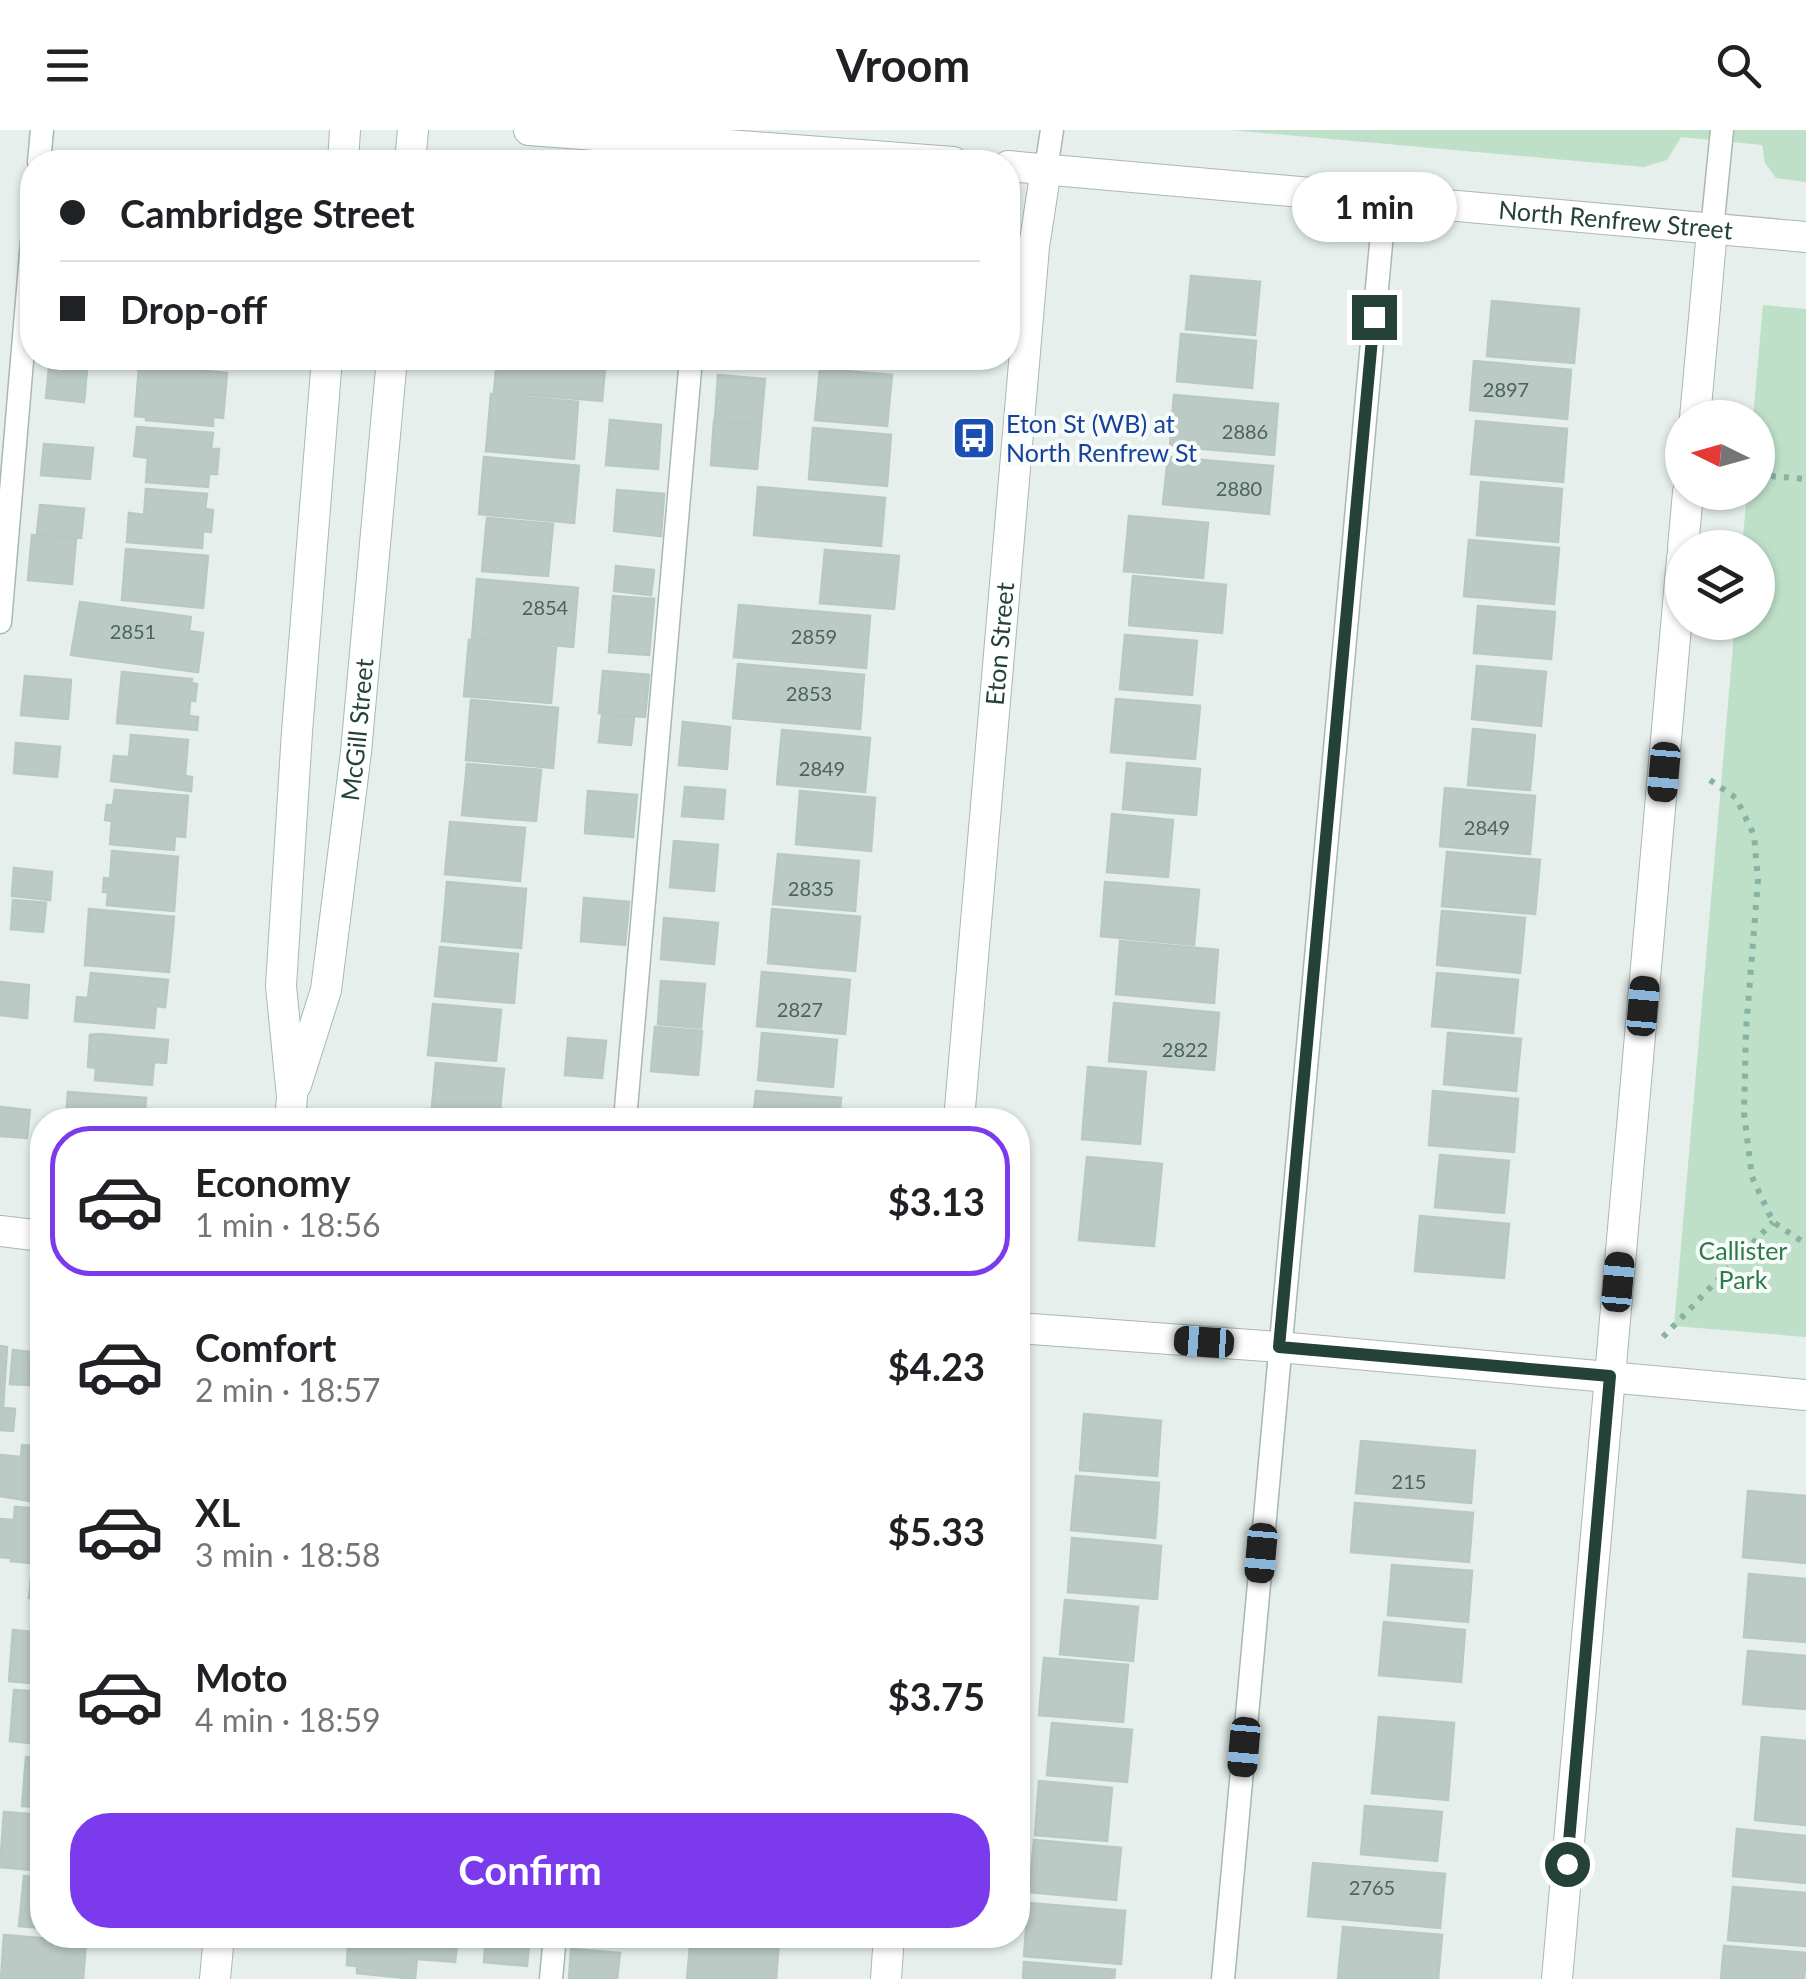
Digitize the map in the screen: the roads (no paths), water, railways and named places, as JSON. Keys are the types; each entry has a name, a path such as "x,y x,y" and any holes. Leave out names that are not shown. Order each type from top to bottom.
{"street":[{"path":"529,130 679,150"},
{"name":"North Renfrew Street","path":"1020,167 1806,237"},
{"name":"Eton Street","path":"960,1108 1034,247 1046,169"},
{"path":"1697,400 1712,230"},
{"name":"McGill Street","path":"291,1108 281,986 296,732 326,370"},
{"name":"McGill Street","path":"291,1108 326,990 356,752 391,370"},
{"path":"1557,1979 1675,640"},
{"path":"0,1232 30,1235"},
{"path":"1030,1329 1806,1394"},
{"path":"215,1979 217,1948"},
{"path":"886,1979 888,1948"}],"lane":[{"path":"1046,169 1052,130"},
{"path":"1712,230 1722,130"},
{"path":"1223,1979 1385,200"},
{"path":"0,622 21,370"},
{"path":"626,1108 690,370"},
{"path":"551,1979 554,1948"}],"place":[{"name":"Eton St (WB) at North Renfrew St","path":"974,438"}],"park label":[{"name":"Callister Park","path":"1743,1266"}]}
